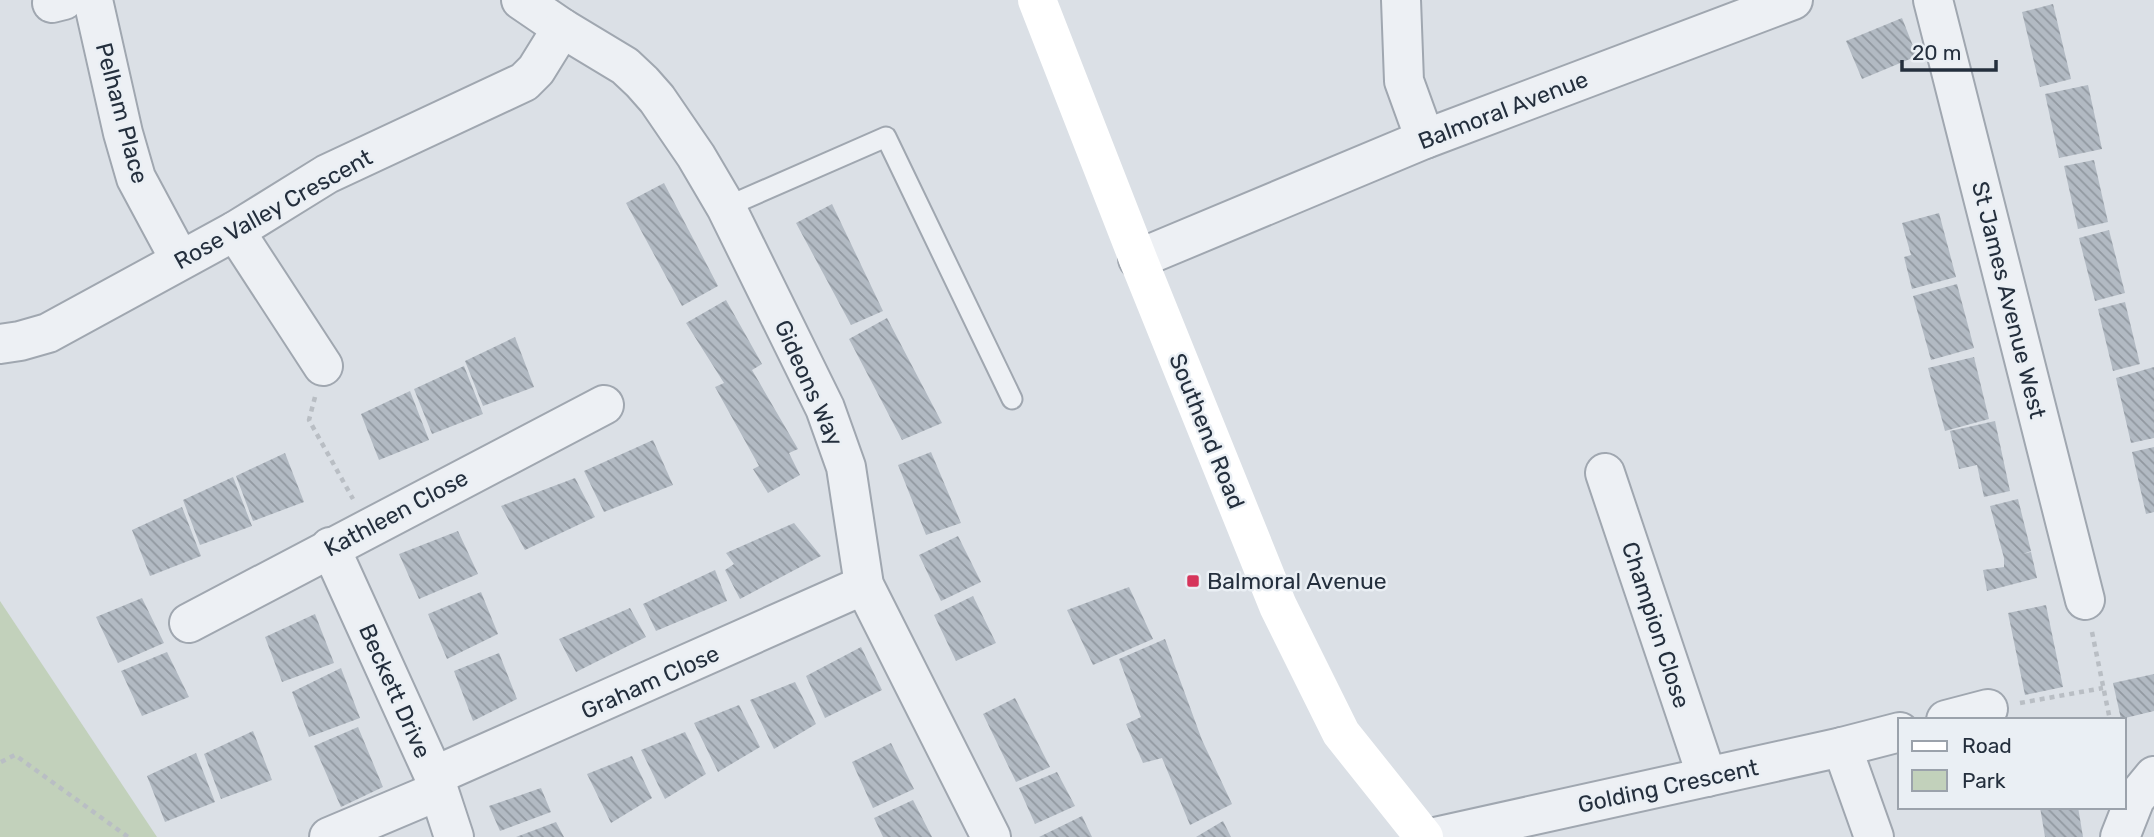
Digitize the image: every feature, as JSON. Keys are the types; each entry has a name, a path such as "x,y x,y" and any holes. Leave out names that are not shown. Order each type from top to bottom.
{"street":[{"name":"Pelham Place","path":"93,0 136,178 180,260"},
{"name":"Gideons Way","path":"521,0 625,66 642,82 696,156 726,207 825,408 846,467 864,585 991,837"},
{"name":"Southend Road","path":"1037,0 1278,606 1341,733 1424,837"},
{"path":"1401,0 1404,81 1425,139"},
{"name":"Balmoral Avenue","path":"1138,259 1425,139 1793,0"},
{"name":"St James Avenue West","path":"1933,0 2085,600"},
{"name":"Rose Valley Crescent","path":"0,344 48,333 235,231 327,174 524,82 536,70 562,28"},
{"path":"235,231 323,366"},
{"name":"Kathleen Close","path":"189,623 604,405"},
{"name":"Champion Close","path":"1605,473 1707,777"},
{"name":"Beckett Drive","path":"330,547 436,784 454,837"},
{"name":"Graham Close","path":"330,837 436,784 864,585"},
{"path":"1954,718 1988,709"},
{"name":"Golding Crescent","path":"1435,837 1898,733"},
{"path":"1842,747 1874,837"},
{"path":"2120,837 2135,799 2154,776"}],"lane":[{"path":"726,207 886,137 1012,399"}],"path":[{"path":"323,366 309,420 369,527"},
{"path":"2085,600 2110,718"},
{"path":"1988,709 2103,688"},
{"path":"1,762 15,755 128,837"}],"green space":[{"path":"0,601 157,837 0,837"}],"building":[{"path":"2053,4 2071,79 2040,87 2022,12"},
{"path":"1902,18 1917,56 1862,79 1846,41"},
{"path":"2088,85 2102,149 2059,158 2045,94"},
{"path":"2094,160 2108,222 2078,229 2064,166"},
{"path":"664,183 718,286 682,306 626,203"},
{"path":"832,204 883,311 851,325 796,223"},
{"path":"1939,213 1956,277 1912,289 1904,257 1911,255 1902,223"},
{"path":"2109,230 2125,293 2095,301 2079,238"},
{"path":"1957,284 1974,348 1931,360 1913,296"},
{"path":"726,300 762,364 752,370 798,449 789,453 800,475 768,493 753,469 759,466 715,387 724,383 686,323"},
{"path":"2125,302 2140,364 2113,371 2098,309"},
{"path":"887,318 942,423 902,440 849,339"},
{"path":"515,337 534,387 483,406 465,361"},
{"path":"1974,357 1989,419 1945,431 1928,368"},
{"path":"464,366 483,414 432,434 414,389"},
{"path":"2154,367 2154,438 2131,443 2116,378"},
{"path":"410,391 429,440 379,460 361,414"},
{"path":"1995,421 2010,491 1984,497 1977,465 1959,469 1950,431"},
{"path":"653,440 673,485 604,512 584,471"},
{"path":"2154,447 2154,512 2146,514 2132,452"},
{"path":"931,452 961,523 926,535 898,465"},
{"path":"285,453 304,502 253,521 236,476"},
{"path":"233,477 252,526 200,545 183,500"},
{"path":"575,478 595,517 525,550 501,506"},
{"path":"2018,499 2031,551 2023,554 2031,552 2037,578 1987,591 1983,570 2004,567 1990,506"},
{"path":"182,507 201,556 150,576 132,530"},
{"path":"794,523 821,556 740,599 725,570 734,564 726,553"},
{"path":"458,531 478,574 419,599 399,554"},
{"path":"958,536 981,582 941,601 919,555"},
{"path":"715,570 727,601 656,631 643,604"},
{"path":"1129,587 1153,639 1093,665 1067,610"},
{"path":"481,592 498,634 447,659 428,614"},
{"path":"973,596 996,643 956,661 934,615"},
{"path":"142,598 164,643 118,663 96,617"},
{"path":"2046,605 2063,687 2025,695 2008,613"},
{"path":"630,608 646,637 576,672 559,639"},
{"path":"315,614 334,663 282,682 265,637"},
{"path":"1165,639 1202,740 1232,804 1190,825 1162,758 1143,763 1126,724 1141,717 1119,659"},
{"path":"861,647 882,690 825,718 806,676"},
{"path":"167,652 189,697 142,716 121,671"},
{"path":"499,653 517,699 473,721 454,671"},
{"path":"341,668 360,718 309,737 292,692"},
{"path":"2154,674 2154,711 2121,718 2113,683"},
{"path":"795,682 816,724 774,749 750,700"},
{"path":"1015,698 1050,767 1016,782 983,714"},
{"path":"739,705 760,747 718,772 694,723"},
{"path":"358,727 383,787 341,807 314,746"},
{"path":"253,731 272,780 221,799 204,754"},
{"path":"685,732 706,774 665,799 641,750"},
{"path":"891,743 914,789 873,808 852,762"},
{"path":"196,753 215,802 165,822 147,776"},
{"path":"632,756 652,798 611,823 587,774"},
{"path":"1057,772 1075,806 1035,824 1019,788"},
{"path":"541,788 551,812 500,831 489,806"},
{"path":"913,800 932,837 883,837 874,818"},
{"path":"2040,809 2078,809 2083,837 2045,837"},
{"path":"1082,816 1092,837 1039,837"},
{"path":"1223,821 1231,837 1196,837"},
{"path":"556,822 564,837 516,837"}],"place":[{"name":"Balmoral Avenue","path":"1193,581"}]}
